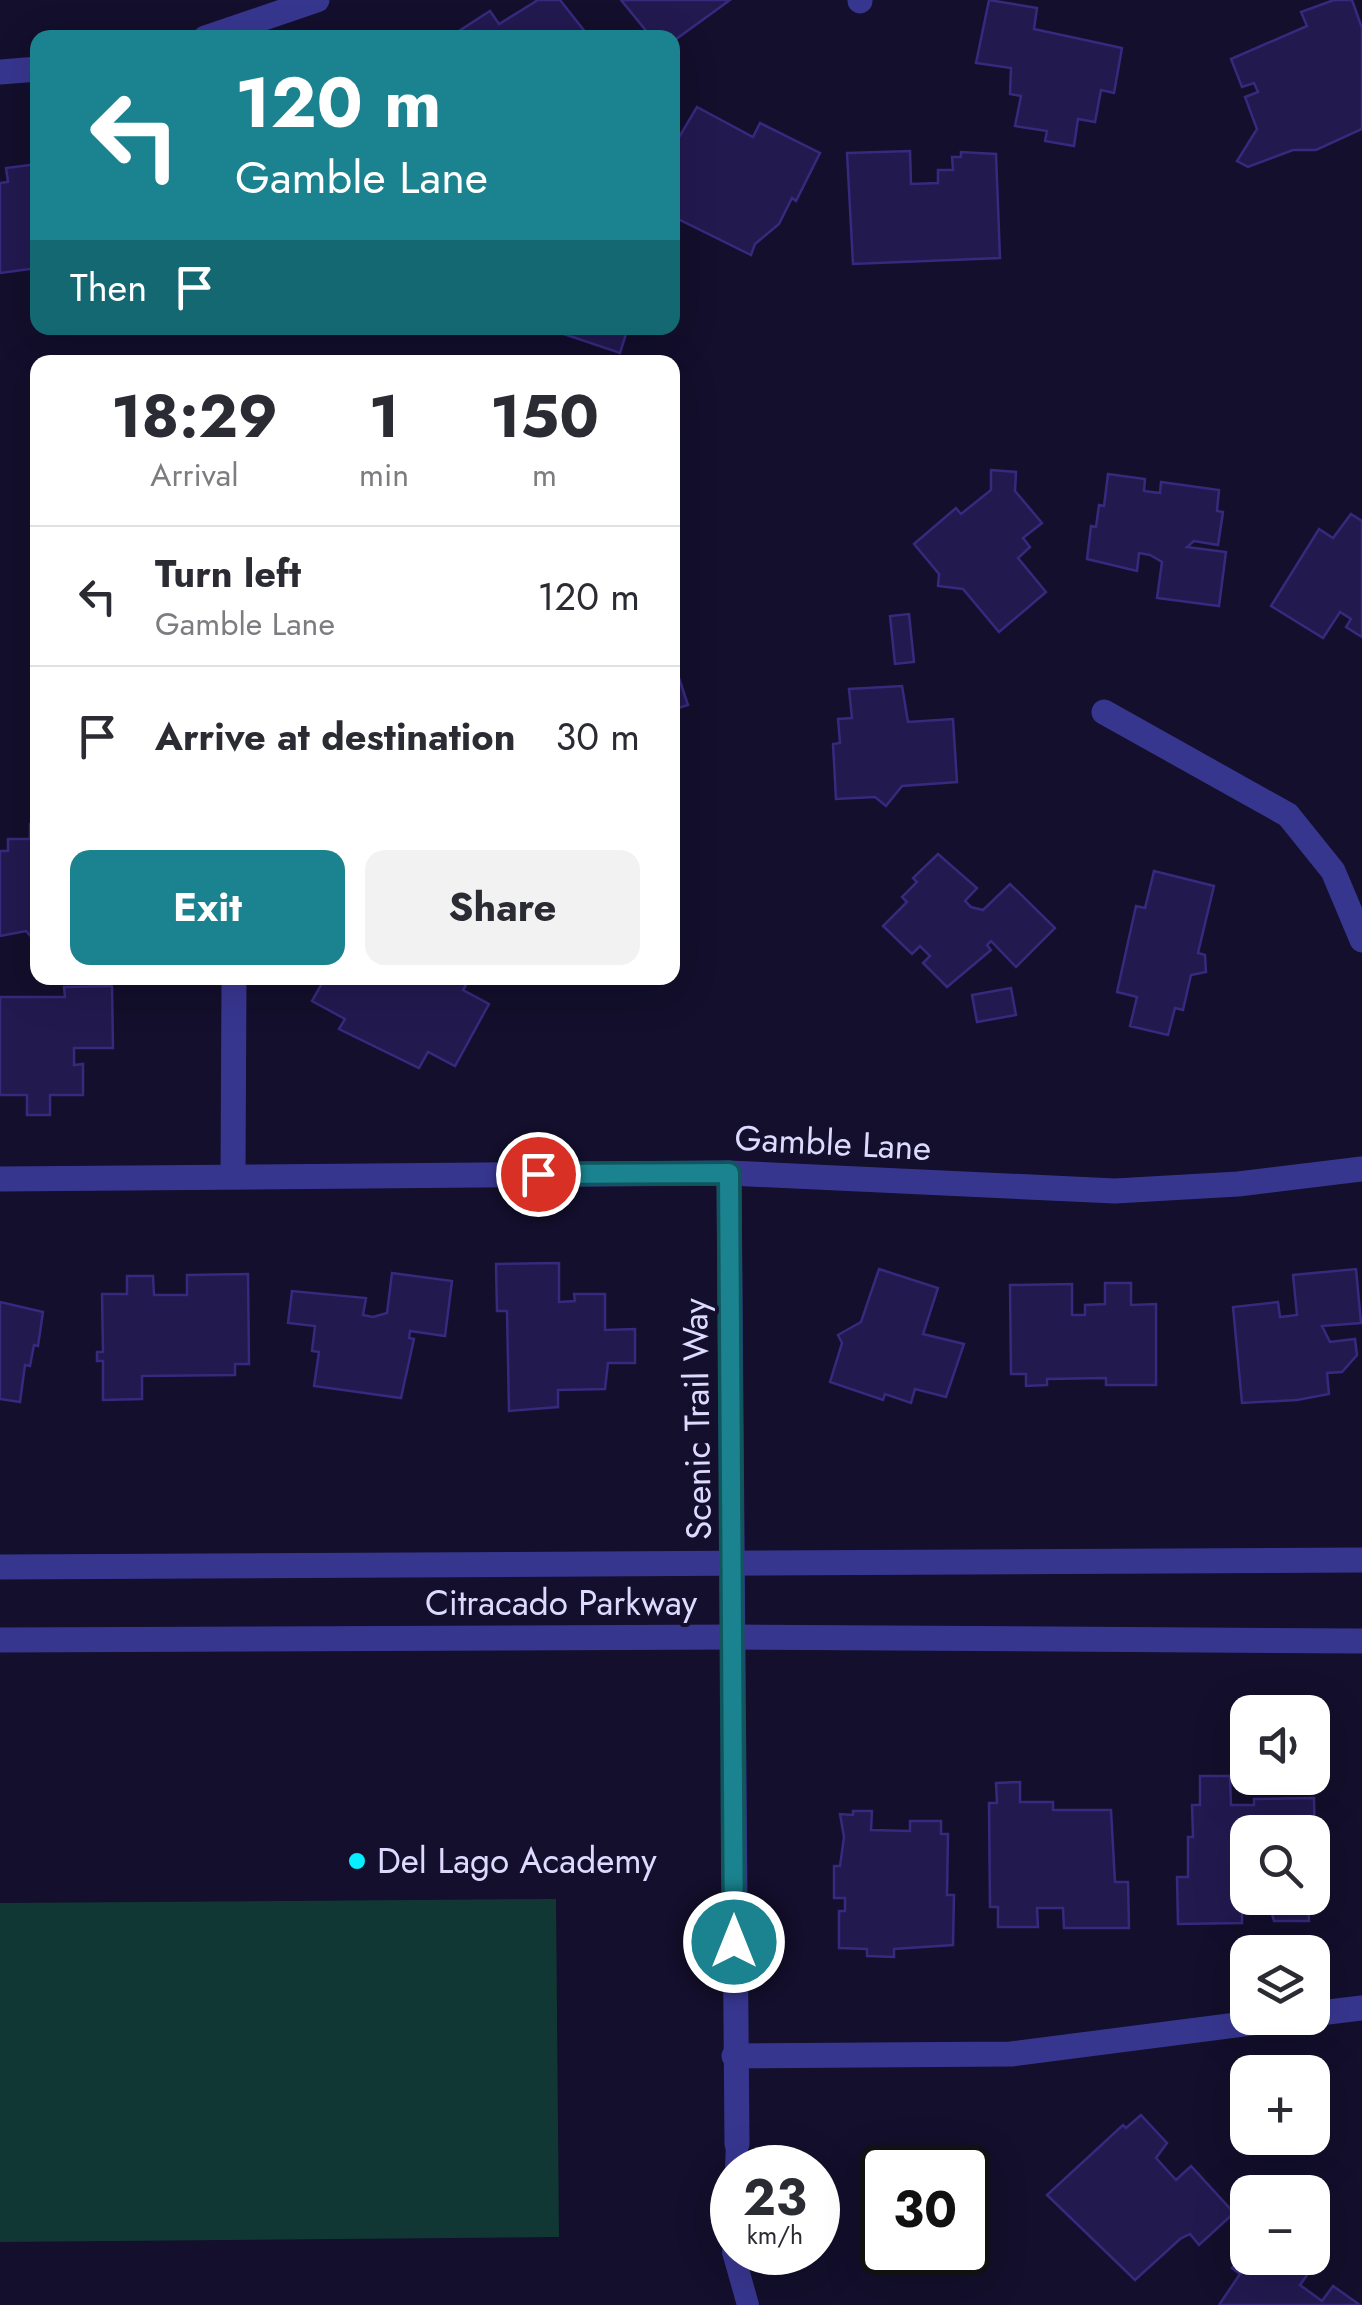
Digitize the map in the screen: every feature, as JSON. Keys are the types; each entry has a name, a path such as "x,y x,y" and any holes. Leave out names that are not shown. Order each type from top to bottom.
{"street":[{"path":"229,30 317,0"},
{"path":"0,72 30,70"},
{"path":"1104,712 1288,815 1333,872 1362,940"},
{"path":"233,1176 234,985"},
{"name":"Gamble Lane","path":"0,1178 729,1173 1114,1192 1238,1184 1362,1169"},
{"name":"Scenic Trail Way","path":"729,1173 737,2145"},
{"name":"Citracado Parkway","path":"0,1567 1362,1560"},
{"name":"Citracado Parkway","path":"0,1640 734,1637 1362,1642"},
{"path":"1330,2012 1362,2008"},
{"path":"734,2056 1011,2054 1230,2026"}],"lane":[{"path":"740,2275 748,2305"}],"green space":[{"path":"556,1899 559,2237 0,2242 0,1903"}],"building":[{"path":"538,0 560,0 584,30 460,30 490,11 499,24"},
{"path":"621,0 730,0 680,36 680,30 645,30"},
{"path":"989,0 1037,8 1034,29 1122,48 1114,93 1101,90 1095,122 1078,119 1074,146 1045,141 1047,131 1015,126 1021,96 1010,94 1011,68 976,63"},
{"path":"1334,0 1352,0 1362,28 1362,129 1316,150 1293,150 1248,167 1237,161 1257,129 1245,97 1258,92 1254,83 1242,87 1231,59 1307,26 1301,12"},
{"path":"697,107 753,137 760,123 820,153 796,201 792,198 779,224 755,244 751,255 680,220 680,136"},
{"path":"910,151 911,184 938,183 938,170 953,170 952,157 961,157 961,152 996,154 1000,258 853,264 847,153"},
{"path":"30,165 30,269 0,273 0,183 8,182 6,168"},
{"path":"567,335 626,335 620,353"},
{"path":"991,470 1016,472 1015,491 1042,523 1023,538 1030,547 1018,558 1046,592 999,632 963,589 938,586 939,574 914,544 956,508 961,514 991,490"},
{"path":"1108,474 1145,479 1144,491 1160,493 1161,482 1219,490 1217,511 1223,512 1218,545 1194,541 1187,547 1226,552 1219,606 1157,598 1162,562 1150,555 1139,553 1137,571 1087,559 1091,526 1096,527 1099,505 1104,506"},
{"path":"1351,514 1362,521 1362,637 1346,627 1351,619 1340,612 1323,638 1271,606 1319,529 1333,538"},
{"path":"909,614 914,662 895,664 890,616"},
{"path":"680,681 688,705 680,708"},
{"path":"902,686 908,722 953,719 957,782 902,786 886,806 875,797 836,799 833,744 840,743 838,719 852,718 849,689"},
{"path":"8,839 30,839 30,935 26,931 0,936 0,851 8,851"},
{"path":"938,854 977,888 965,901 971,907 983,910 1010,884 1055,928 1016,967 991,941 987,945 991,950 947,987 923,963 930,956 920,946 912,954 883,926 907,902 902,897 917,882 913,878"},
{"path":"1154,871 1214,886 1198,953 1205,955 1206,972 1191,975 1183,1010 1175,1008 1168,1035 1130,1026 1137,997 1117,992 1136,906 1145,908"},
{"path":"321,985 466,985 463,990 489,1004 455,1066 428,1052 419,1068 339,1029 345,1019 312,1001"},
{"path":"112,986 113,1048 74,1048 74,1065 83,1064 83,1095 50,1095 50,1115 27,1115 27,1095 0,1095 0,997 65,997 64,987"},
{"path":"1011,988 1016,1015 977,1022 972,995"},
{"path":"559,1263 559,1302 575,1301 574,1294 605,1294 605,1330 635,1329 635,1363 608,1363 605,1389 558,1390 558,1407 509,1411 507,1311 497,1311 496,1264"},
{"path":"879,1269 938,1288 923,1334 964,1344 946,1397 915,1389 911,1403 885,1394 883,1400 830,1382 842,1343 838,1335 861,1322"},
{"path":"1356,1269 1361,1323 1322,1326 1330,1342 1355,1339 1357,1355 1342,1372 1327,1373 1329,1394 1242,1403 1233,1307 1278,1302 1280,1317 1297,1315 1293,1275"},
{"path":"392,1273 452,1281 445,1336 410,1331 409,1338 414,1339 401,1398 314,1386 319,1352 312,1351 315,1326 288,1323 292,1291 366,1298 363,1315 373,1317 387,1313"},
{"path":"248,1274 249,1364 235,1364 235,1375 142,1376 142,1399 103,1400 103,1361 97,1361 97,1352 103,1352 102,1294 127,1294 127,1276 153,1276 154,1295 187,1295 187,1275"},
{"path":"1105,1283 1131,1283 1131,1305 1156,1304 1156,1385 1106,1385 1106,1378 1047,1379 1047,1385 1026,1386 1026,1374 1011,1374 1010,1285 1072,1284 1072,1315 1085,1315 1085,1305 1105,1304"},
{"path":"0,1302 43,1312 38,1346 34,1345 30,1366 25,1365 20,1402 0,1399"},
{"path":"1200,1776 1230,1776 1231,1805 1254,1805 1254,1799 1314,1798 1314,1815 1230,1815 1230,1915 1242,1915 1242,1923 1178,1924 1177,1877 1188,1877 1192,1805 1200,1805"},
{"path":"1020,1782 1020,1802 1053,1802 1053,1810 1111,1810 1115,1882 1128,1882 1129,1928 1064,1928 1063,1908 1037,1908 1038,1927 998,1927 998,1907 990,1907 989,1803 997,1803 996,1783"},
{"path":"853,1811 872,1811 871,1830 910,1831 910,1821 941,1821 941,1834 948,1834 947,1895 954,1895 953,1945 894,1949 894,1957 867,1956 867,1949 839,1948 839,1911 845,1911 845,1898 834,1898 834,1866 840,1866 844,1837 840,1814 853,1815"},
{"path":"1272,1915 1309,1915 1309,1921 1274,1921"},
{"path":"1141,2115 1167,2143 1156,2158 1176,2180 1191,2166 1230,2209 1230,2217 1199,2245 1190,2234 1180,2239 1135,2280 1047,2195 1123,2125 1126,2128"},
{"path":"1239,2275 1307,2275 1300,2285 1322,2301 1333,2286 1360,2305 1219,2305"}],"place":[{"name":"Del Lago Academy","path":"357,1861"}],"route":[{"path":"538,1174 729,1173 734,1942"}]}
